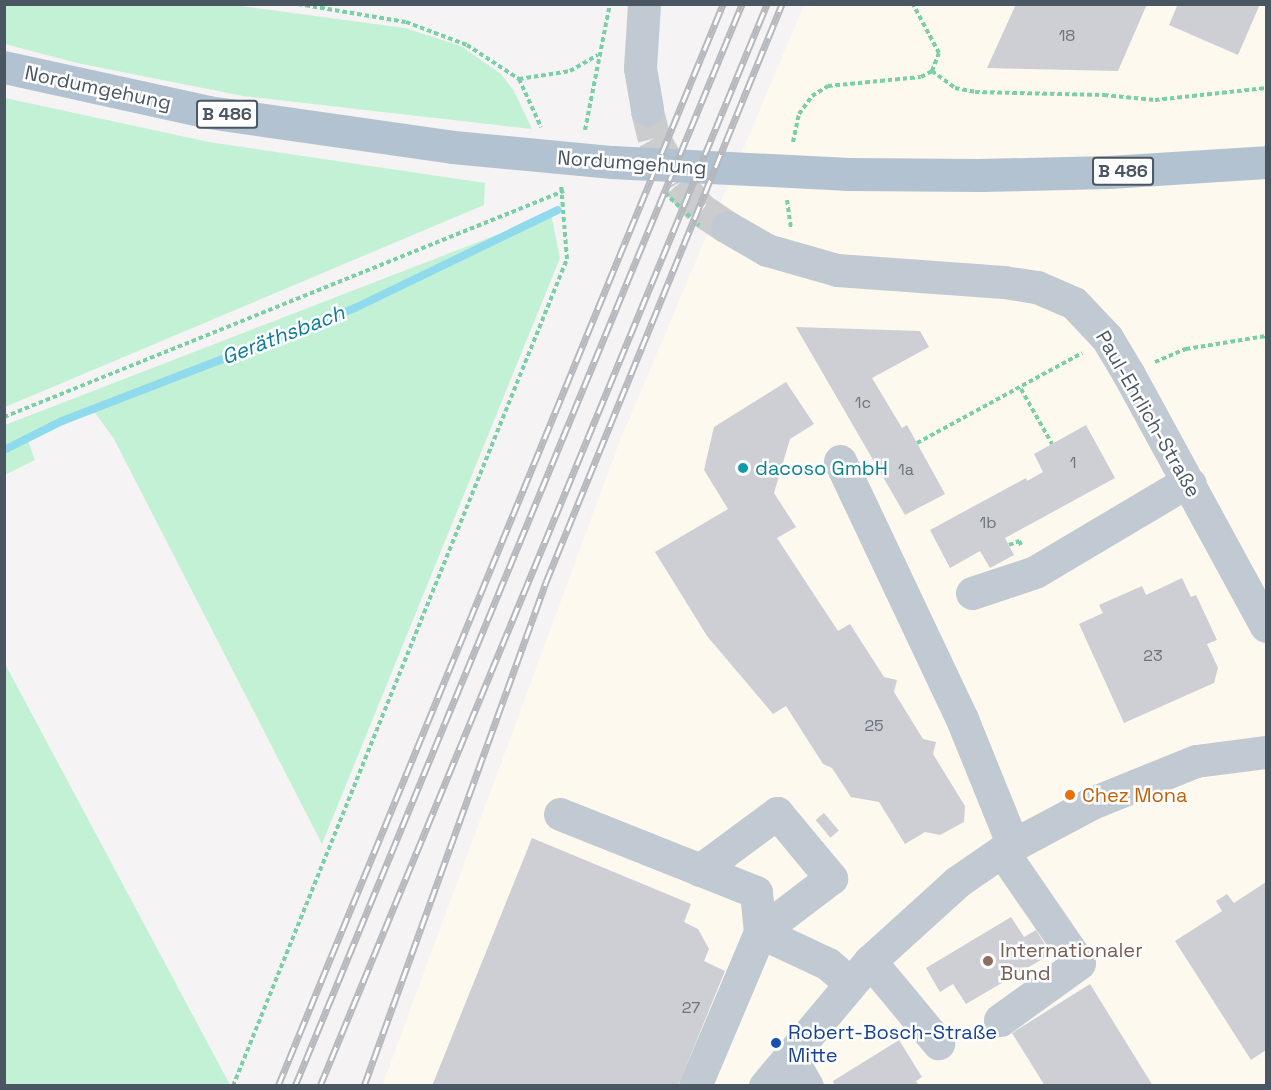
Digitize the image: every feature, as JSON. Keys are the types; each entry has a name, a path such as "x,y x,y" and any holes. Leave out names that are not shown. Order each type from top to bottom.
{"main road":[{"name":"Nordumgehung","path":"4,67 208,111 453,147 721,170 849,174 1108,172 1266,162"}],"street":[{"path":"644,4 640,68 647,109"},
{"name":"Paul-Ehrlich-Straße","path":"727,227 767,250 837,270 1037,287 1074,303 1107,338 1128,373 1266,626"},
{"path":"840,461 962,719 1008,848 1079,963 1000,1020"},
{"path":"972,593 1035,572 1184,484 1190,484"},
{"path":"765,1086 860,972 957,882 1008,848 1092,802 1196,761 1266,752"},
{"path":"700,870 777,813 831,878 760,932"},
{"path":"560,814 756,892 760,932 695,1086"},
{"path":"760,932 828,964 860,972 938,1043"},
{"path":"789,1055 807,1086"}],"path":[{"path":"298,4 406,22 467,45 519,79 543,131"},
{"path":"583,137 598,54 610,4"},
{"path":"519,79 570,71 598,54"},
{"path":"932,71 955,88 975,92 1104,94 1155,100 1266,88"},
{"path":"4,417 563,193 567,182"},
{"path":"233,1086 567,259 563,193 560,183"},
{"path":"1128,373 1186,349 1266,336"},
{"path":"917,443 1021,389 1107,338"},
{"path":"1021,389 1052,444"}],"shaded area":[{"path":"804,5 1266,5 1266,1085 382,1086 619,443"}],"green space":[{"path":"4,5 233,5 405,28 461,46 501,74 514,91 532,129 243,96 77,63 5,44"},
{"path":"5,98 209,142 485,183 484,205 5,407"},
{"path":"551,214 560,258 322,844 114,439 93,410 28,441 35,460 5,475 5,425"},
{"path":"4,662 229,1083 228,1085 5,1085"}],"building":[{"path":"1016,4 1147,4 1118,71 987,68"},
{"path":"1178,4 1260,4 1238,55 1169,25"},
{"path":"796,327 920,331 929,347 872,378 902,428 907,425 945,494 905,515"},
{"path":"786,382 814,424 790,439 774,493 796,527 777,538 838,631 850,624 884,677 897,680 894,692 923,739 936,742 933,754 965,806 964,822 940,835 925,832 905,844 879,802 851,797 832,768 823,764 786,706 773,714 707,636 655,552 728,509 704,470 714,427"},
{"path":"1086,425 1115,478 1005,538 1014,555 990,568 980,551 950,568 930,530 1026,478 1027,481 1043,472 1034,454"},
{"path":"1182,578 1191,597 1196,595 1217,640 1207,644 1218,668 1214,683 1124,723 1079,624 1103,613 1099,605 1142,586 1146,595"},
{"path":"824,813 839,831 830,838 816,820"},
{"path":"532,838 691,904 684,922 698,929 709,949 704,961 725,971 678,1086 432,1086"},
{"path":"1266,882 1266,1050 1251,1060 1175,941 1222,911 1216,901 1227,894 1234,903"},
{"name":"Internationaler Bund","path":"1011,917 1024,937 1036,930 1051,954 966,1004 953,984 940,992 926,968"},
{"path":"1090,984 1153,1086 1045,1086 1012,1033"},
{"path":"899,1040 922,1077 916,1081 919,1086 835,1086 833,1081"}],"waterway":[{"name":"Geräthsbach","path":"4,450 62,421 355,308 558,210"}],"tunnel":[{"path":"647,109 654,138 679,183 702,210 727,227"}],"railway":[{"path":"278,1086 723,4"},
{"path":"295,1086 742,4"},
{"path":"320,1086 767,4"},
{"path":"364,1086 546,582 782,4"}],"place":[{"name":"dacoso GmbH","path":"743,468"},
{"name":"Chez Mona","path":"1070,795"},
{"name":"Internationaler Bund","path":"988,961"},
{"name":"Robert-Bosch-Straße Mitte","path":"776,1043"}]}
